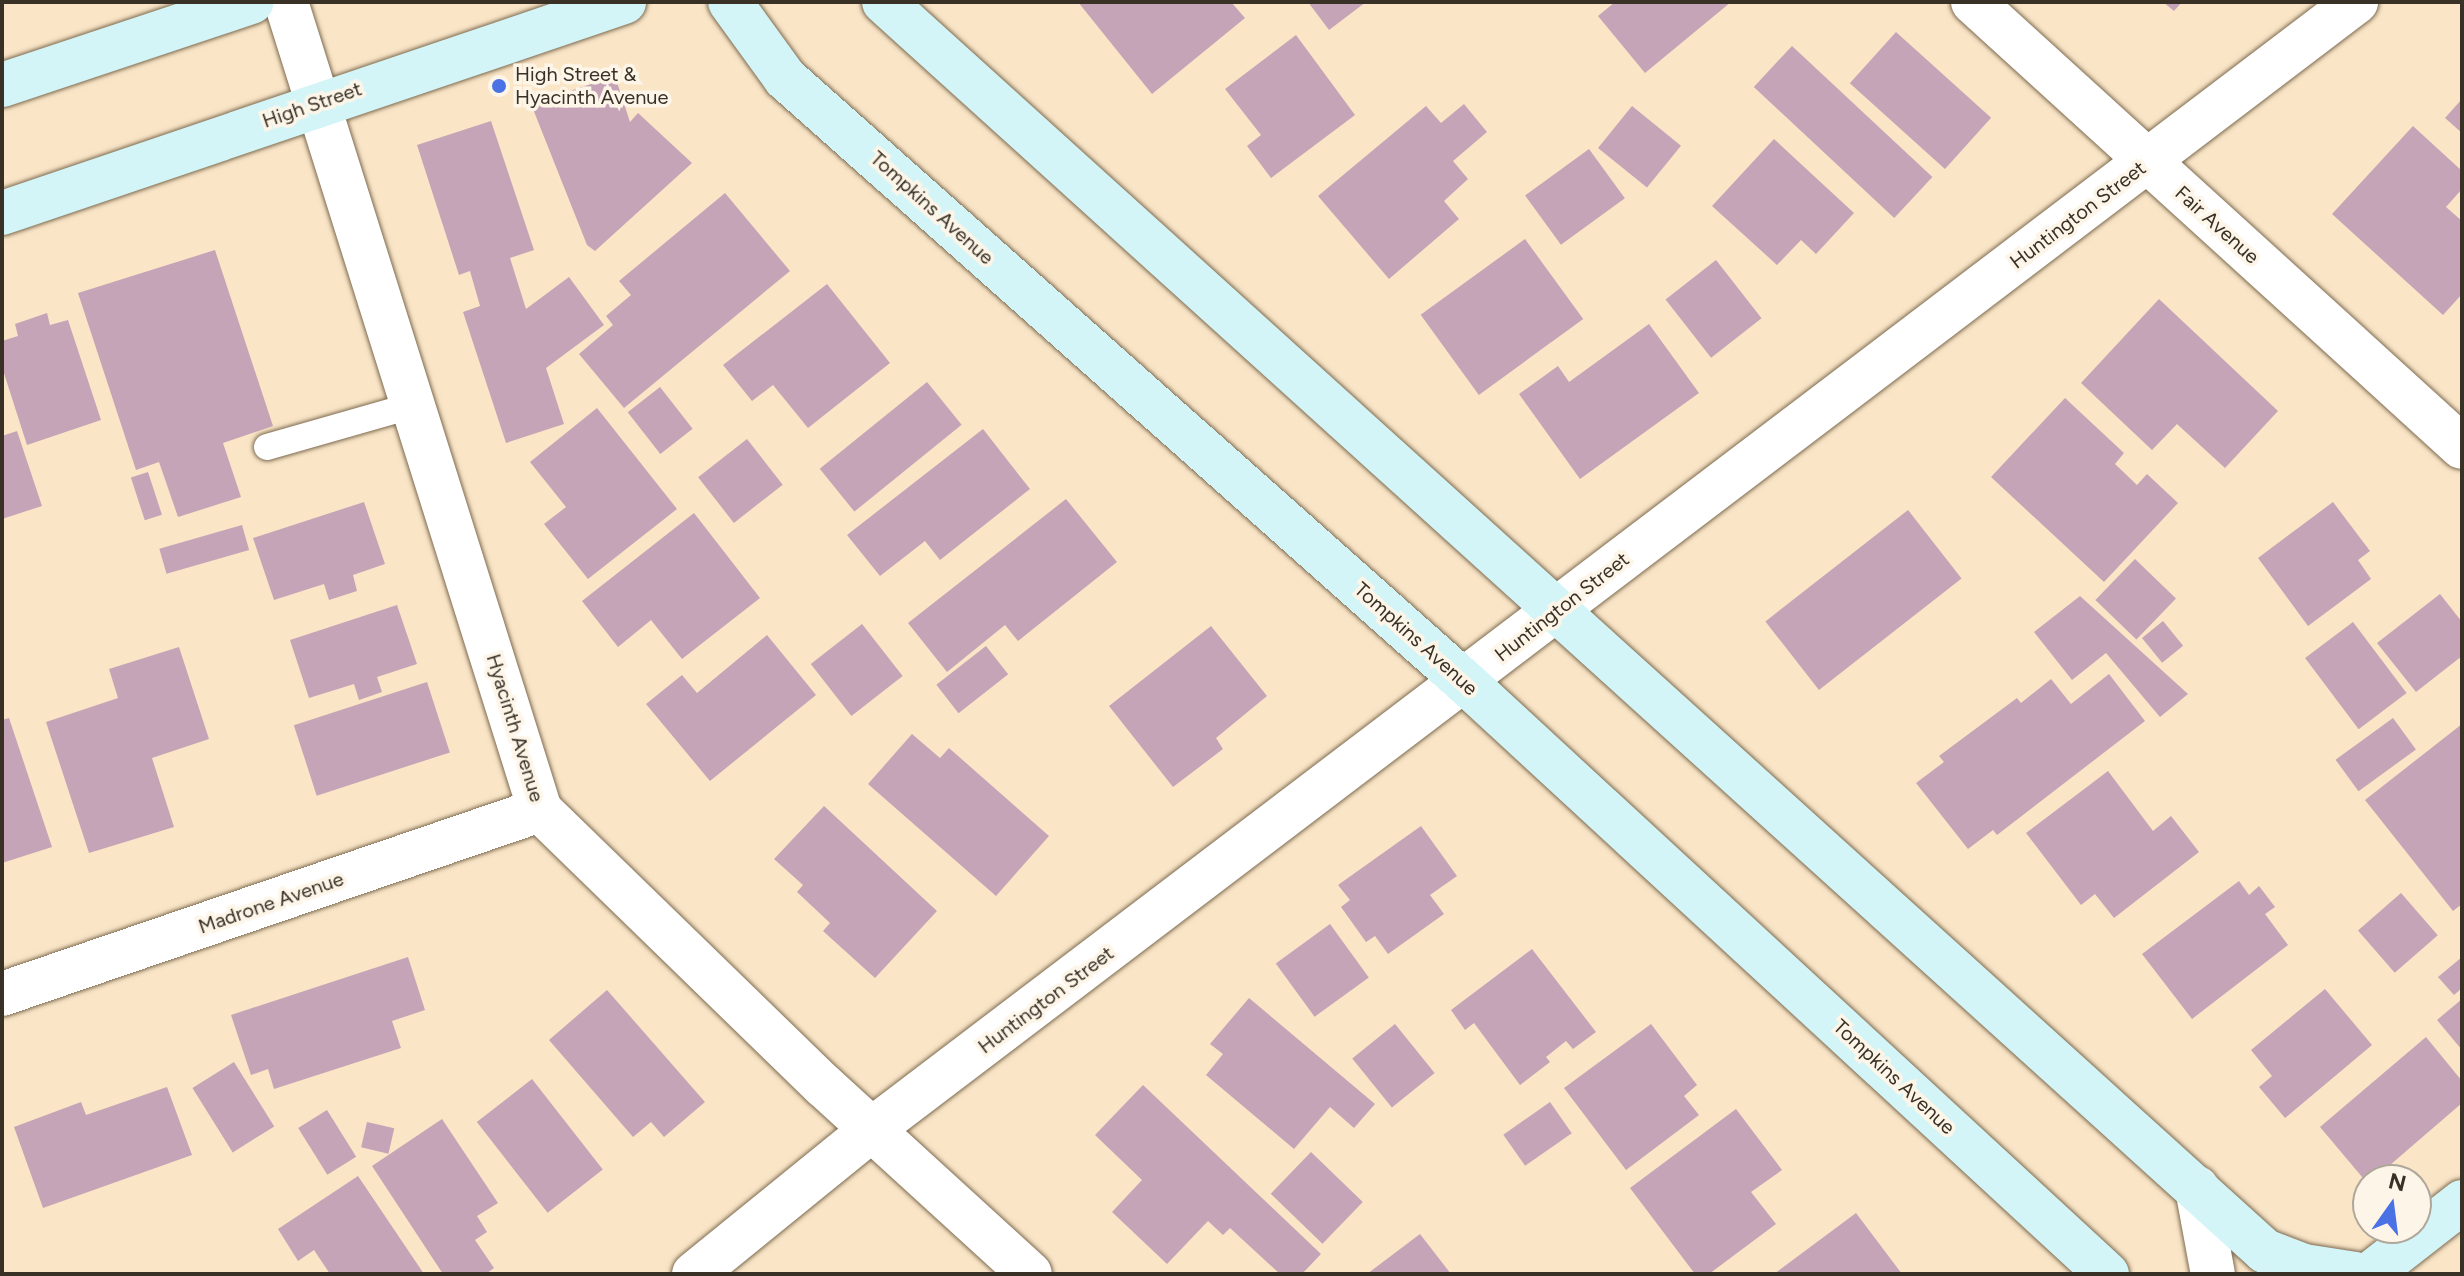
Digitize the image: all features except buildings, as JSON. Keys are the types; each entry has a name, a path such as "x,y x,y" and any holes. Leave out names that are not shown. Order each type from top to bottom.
{"street":[{"path":"2,85 252,2"},
{"name":"Hyacinth Avenue","path":"286,2 540,810 871,1130 1030,1274"},
{"name":"High Street","path":"2,213 319,101 624,2"},
{"name":"Tompkins Avenue","path":"730,2 785,78 1466,683 2107,1274"},
{"path":"884,2 2265,1251 2304,1266 2355,1274"},
{"name":"Fair Avenue","path":"1973,2 2462,447"},
{"name":"Huntington Street","path":"694,1274 871,1130 1466,683 2356,2"},
{"name":"Madrone Avenue","path":"2,994 540,810"},
{"path":"2197,1188 2213,1274"},
{"path":"2370,1274 2462,1202"}],"lane":[{"path":"267,447 414,405"}],"place":[{"name":"High Street & Hyacinth Avenue","path":"499,86"}]}
